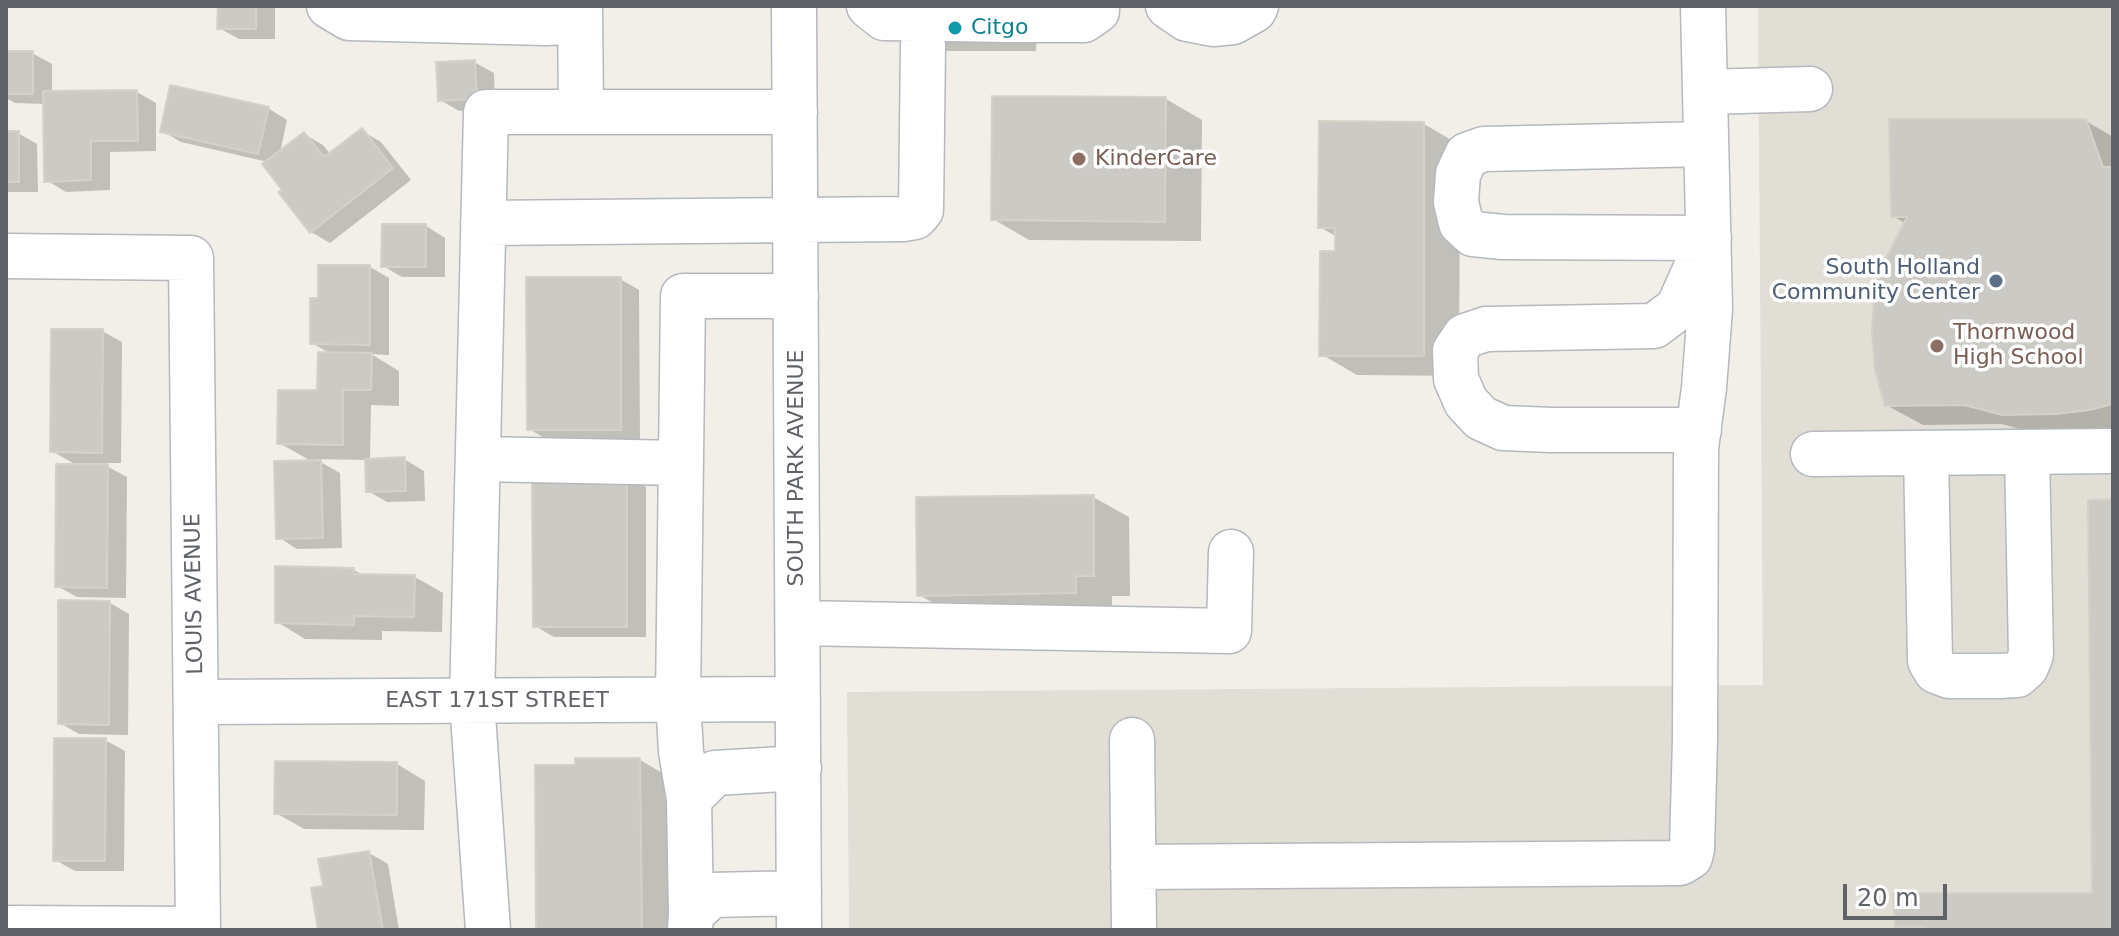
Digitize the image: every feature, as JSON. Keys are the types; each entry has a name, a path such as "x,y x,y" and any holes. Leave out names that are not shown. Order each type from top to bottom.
{"street":[{"path":"329,6 349,18 545,23 568,22 576,17 580,6"},
{"path":"580,6 581,112"},
{"name":"SOUTH PARK AVENUE","path":"794,6 799,912"},
{"path":"869,6 884,18 1009,20 1084,20 1097,11 1097,6"},
{"path":"1168,6 1187,19 1213,24 1233,22 1256,6"},
{"path":"1133,867 1680,863 1690,857 1695,738 1696,448 1710,309 1703,6"},
{"path":"483,223 915,217 921,210 923,45"},
{"path":"1705,92 1810,89"},
{"path":"488,930 472,701 486,112 795,112"},
{"path":"1706,144 1484,149 1467,155 1458,174 1456,202 1461,223 1473,234 1503,237 1709,238"},
{"path":"1699,430 1503,428 1481,418 1466,402 1456,379 1455,351 1465,336 1486,329 1654,326 1678,308 1709,238"},
{"name":"LOUIS AVENUE","path":"6,256 191,258 198,929"},
{"path":"690,922 689,799 681,752 678,700 683,296 796,296"},
{"path":"1813,454 2113,451"},
{"path":"1926,453 1930,661 1936,671 1949,676 1999,676 2017,675 2026,667 2031,655 2027,452"},
{"path":"478,459 681,463"},
{"path":"798,623 1229,631 1231,552"},
{"name":"EAST 171ST STREET","path":"196,702 798,699"},
{"path":"1132,740 1134,930"},
{"path":"689,799 715,773 799,768"},
{"path":"690,922 712,895 799,912"},
{"path":"6,928 198,929"}],"shaded area":[{"name":"Thornwood High School","path":"1758,6 2113,6 2113,930 849,930 847,692 1763,685"}],"building":[{"path":"218,6 256,6 256,29 217,29"},
{"path":"6,51 33,51 33,94 6,94"},
{"path":"475,60 477,99 438,101 436,62"},
{"path":"170,85 269,107 258,154 160,132"},
{"path":"137,90 138,141 91,141 91,180 44,182 43,91"},
{"name":"KinderCare","path":"992,96 1166,97 1165,222 991,220"},
{"name":"South Holland Community Center","path":"1889,119 2086,119 2103,167 2113,167 2113,404 2057,414 2003,415 1964,405 1885,406 1875,370 1872,333 1874,296 1882,266 1907,217 1891,217"},
{"path":"1319,121 1424,122 1424,356 1319,356 1320,251 1335,251 1335,228 1318,228"},
{"path":"362,128 393,168 310,233 278,192 282,190 262,164 304,132 324,157"},
{"path":"6,131 19,131 19,182 6,182"},
{"path":"382,224 426,224 426,267 381,267"},
{"path":"318,265 370,265 370,345 310,344 310,298 318,298"},
{"path":"526,277 621,277 621,430 527,430"},
{"path":"51,329 103,329 102,453 50,452"},
{"path":"318,352 372,353 371,390 343,390 343,445 277,444 278,390 317,390"},
{"path":"405,457 406,491 366,492 365,459"},
{"path":"321,460 323,538 276,539 274,461"},
{"path":"56,464 108,464 107,588 55,587"},
{"path":"532,474 627,474 627,627 533,627"},
{"path":"1094,495 1094,576 1076,576 1076,593 917,596 916,497"},
{"path":"2113,499 2113,930 1926,930 1925,927 1895,927 1893,893 2092,893 2088,500"},
{"path":"275,566 354,568 354,574 415,575 414,617 354,616 354,625 275,623"},
{"path":"58,600 110,601 109,725 58,724"},
{"path":"54,738 106,738 105,861 53,861"},
{"path":"575,758 640,758 642,930 536,930 535,765 575,765"},
{"path":"275,761 397,762 397,815 274,814"},
{"path":"369,851 383,930 318,930 311,888 323,886 318,859"}],"place":[{"name":"Citgo","path":"955,28"},
{"name":"KinderCare","path":"1079,159"},
{"name":"South Holland Community Center","path":"1996,281"},
{"name":"Thornwood High School","path":"1937,346"}]}
